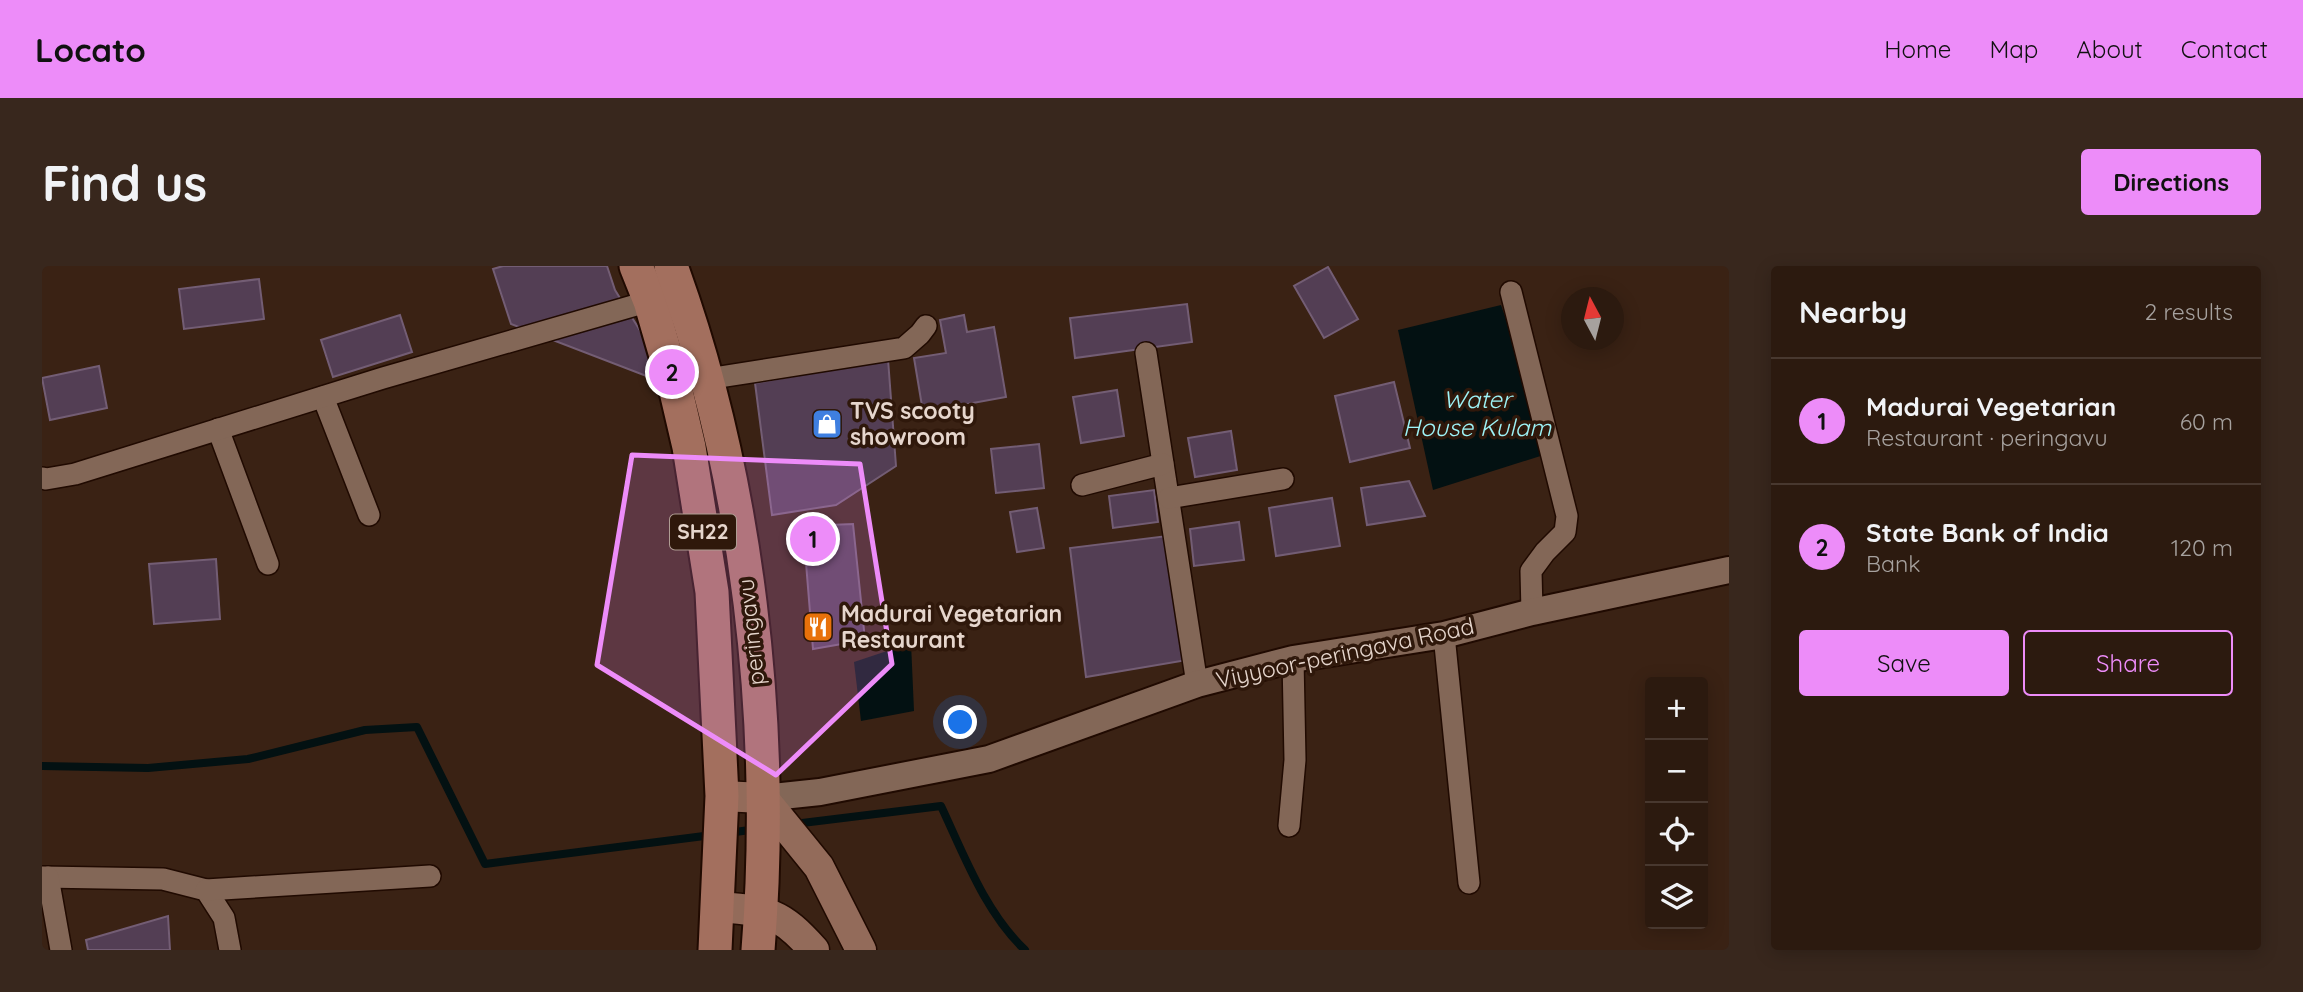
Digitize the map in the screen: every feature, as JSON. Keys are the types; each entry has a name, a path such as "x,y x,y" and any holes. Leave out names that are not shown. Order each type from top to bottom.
{"main road":[{"name":"SH22","path":"636,266 672,372 689,447 712,592 722,801 715,950"},
{"name":"peringavu","path":"671,266 707,379 732,497 748,590 765,803"},
{"path":"722,801 765,803 819,867 861,950"},
{"name":"SH22","path":"758,950 765,803"},
{"path":"717,907 761,911 778,916 814,950"}],"street":[{"path":"1511,292 1567,516 1564,533 1531,571 1532,612"},
{"path":"42,478 75,474 323,397 650,301"},
{"path":"707,379 904,348 926,326"},
{"path":"1146,353 1197,684"},
{"path":"323,397 369,515"},
{"path":"218,429 268,564"},
{"path":"1082,485 1163,464"},
{"path":"1168,498 1283,480"},
{"name":"Viyyoor-peringava Road","path":"765,803 989,759 1197,684 1293,659 1444,635 1532,612 1729,570"},
{"path":"1444,635 1469,883"},
{"path":"1289,827 1294,760 1293,659"},
{"path":"61,950 45,877 163,879 206,890 430,876"},
{"path":"206,890 224,918 230,950"}],"highlighted area":[{"path":"632,455 860,464 892,664 776,775 597,665"}],"water":[{"name":"Water House Kulam","path":"1501,305 1553,452 1433,490 1398,330"},
{"path":"911,643 914,711 861,721 854,662"}],"building":[{"path":"503,266 607,266 615,290 675,387 511,324 493,269"},
{"path":"1328,267 1358,319 1324,338 1294,286"},
{"path":"259,279 264,319 184,329 179,289"},
{"path":"1187,304 1192,342 1075,358 1070,318"},
{"path":"400,315 412,352 333,377 321,340"},
{"path":"964,315 967,332 994,327 1006,397 923,412 914,358 946,353 940,320"},
{"name":"TVS scooty showroom","path":"888,359 896,466 836,505 772,515 755,383"},
{"path":"99,366 107,408 50,420 42,378"},
{"path":"1394,382 1410,448 1350,462 1335,396"},
{"path":"1117,390 1124,436 1081,443 1073,397"},
{"path":"1231,431 1237,470 1195,477 1188,438"},
{"path":"1039,444 1044,488 996,493 991,449"},
{"path":"1409,481 1425,516 1367,525 1361,488"},
{"path":"1154,490 1158,522 1113,528 1109,496"},
{"path":"1332,498 1340,546 1276,556 1269,508"},
{"path":"1037,508 1044,548 1017,552 1010,512"},
{"path":"1239,522 1244,560 1194,566 1190,529"},
{"path":"853,524 865,640 813,649 803,526"},
{"path":"1167,536 1193,659 1086,677 1070,548"},
{"path":"216,559 220,619 154,624 149,564"},
{"path":"168,916 170,950 88,950 86,940"}],"waterway":[{"path":"42,766 148,768 248,759 365,730 417,727 485,864 712,835"},
{"path":"794,824 941,806 987,901 1025,950"},
{"path":"728,833 757,829"}],"place":[{"name":"State Bank of India","path":"672,372"},
{"name":"TVS scooty showroom","path":"827,424"},
{"name":"Madurai Vegetarian","path":"813,539"},
{"name":"Madurai Vegetarian Restaurant","path":"818,627"}]}
